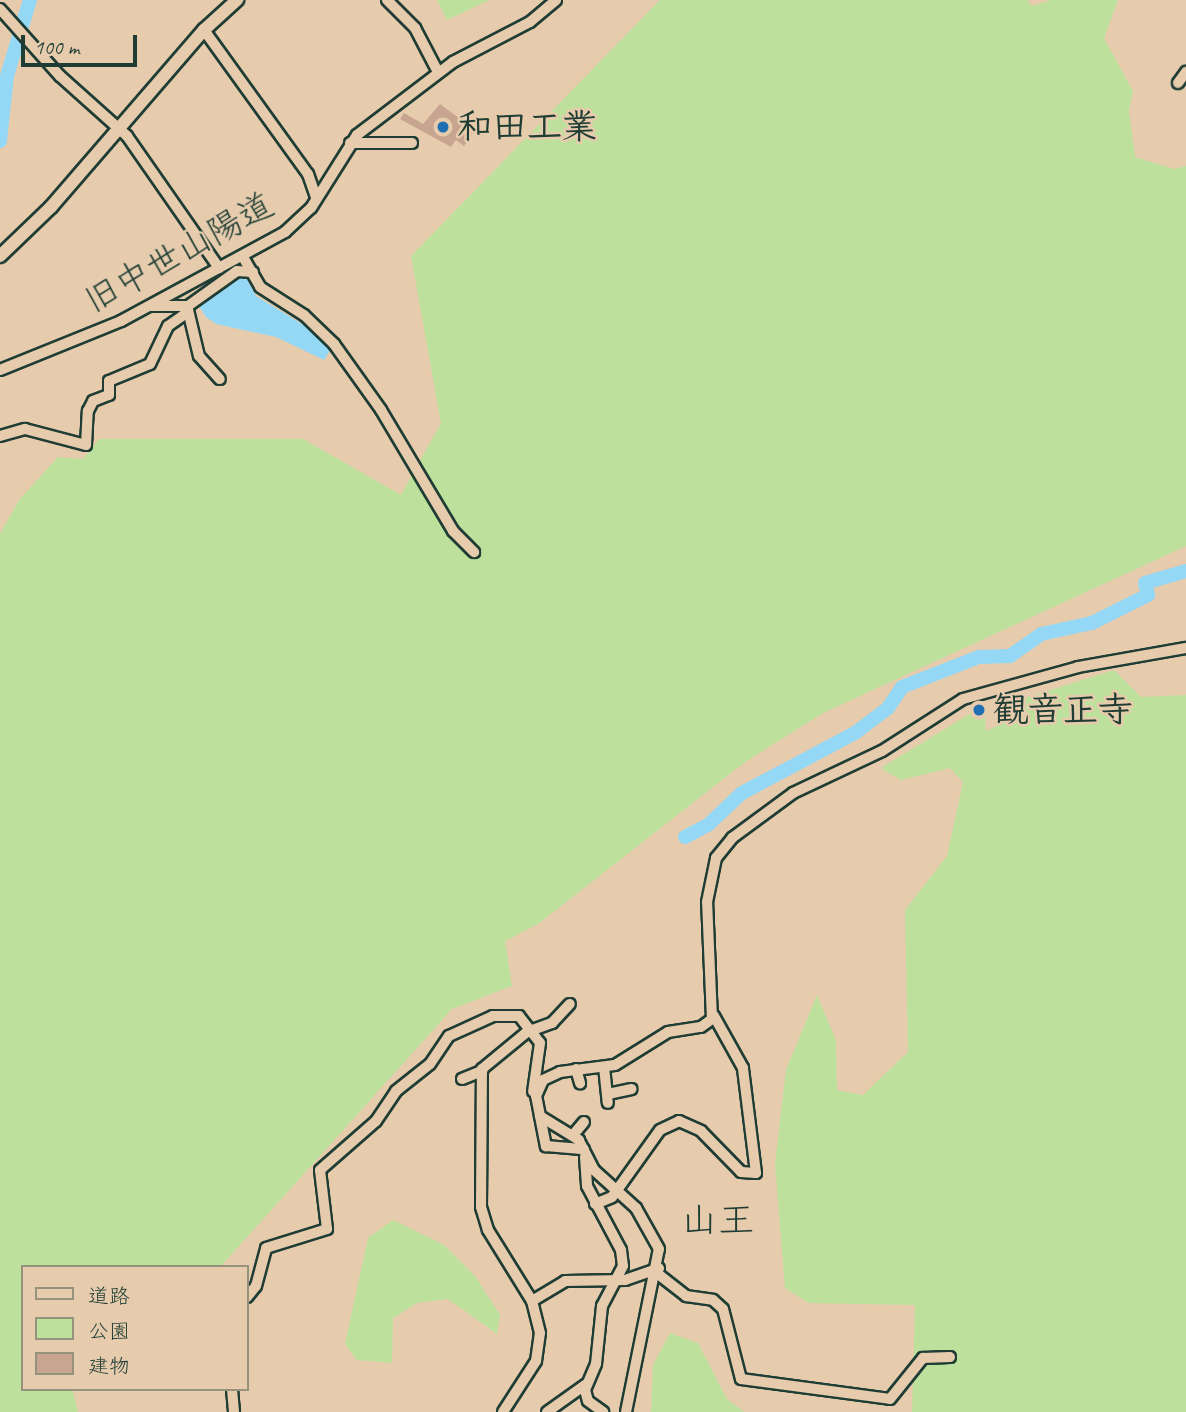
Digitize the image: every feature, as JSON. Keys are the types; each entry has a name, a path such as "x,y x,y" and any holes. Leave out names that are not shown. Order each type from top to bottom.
{"main road":[{"path":"0,256 120,128 204,30 237,0"}],"street":[{"path":"387,0 415,28 439,72"},
{"name":"旧中世山陽道","path":"0,370 151,306 285,232 316,197 349,143 439,72 530,22 556,0"},
{"path":"0,9 60,76 120,128 216,270 200,296 167,326 150,364 109,381 109,395 93,401 88,411 86,445 25,429 0,436"},
{"path":"204,30 308,174 316,197"},
{"path":"1178,83 1186,72"},
{"path":"349,143 412,143"},
{"path":"243,257 260,287 304,315 334,344 381,410 453,531 474,552"},
{"path":"200,296 237,271 253,272"},
{"path":"151,306 188,309"},
{"path":"188,309 199,356 220,379"},
{"path":"595,1204 615,1190 660,1130 679,1121 701,1132 741,1172 756,1172 743,1069 714,1017 707,902 716,858 732,838 793,793 882,751 963,699 1078,667 1186,648"},
{"path":"462,1079 482,1071 533,1029 552,1023 570,1004"},
{"path":"248,1296 256,1286 266,1248 327,1229 320,1170 376,1121 396,1091 423,1071 449,1036 502,1013 519,1016 533,1029 540,1043 531,1103 539,1113 573,1135 615,1190 648,1225 659,1249 659,1271 626,1412"},
{"path":"585,1151 546,1146 539,1113 543,1080 576,1069 604,1067 668,1032 701,1027 714,1017"},
{"path":"604,1067 608,1098 631,1089"},
{"path":"576,1069 580,1083"},
{"path":"482,1071 481,1208 488,1230 532,1301 539,1349 503,1412"},
{"path":"573,1135 584,1122"},
{"path":"547,1412 585,1385 596,1364 601,1306 618,1278 621,1250 603,1221 587,1186 585,1151"},
{"path":"590,1221 603,1221"},
{"path":"532,1301 565,1281 618,1278 659,1271"},
{"path":"659,1271 686,1296 713,1300 723,1309 741,1379 891,1399 923,1358 950,1357"},
{"path":"585,1385 588,1401 603,1412"},
{"path":"232,1391 234,1412"}],"green space":[{"path":"437,0 489,0 447,20"},
{"path":"660,0 1027,0 1032,6 1051,0 1118,0 1104,38 1133,91 1129,111 1135,157 1174,169 1186,166 1186,546 823,713 745,762 538,924 505,941 512,986 452,1009 222,1265 21,1265 21,1391 73,1391 78,1412 0,1412 0,534 19,500 58,457 83,459 99,439 303,439 401,495 441,423 411,256"},
{"path":"1114,670 1141,697 1186,695 1186,1412 912,1412 915,1305 809,1303 785,1288 775,1164 786,1070 817,995 836,1040 837,1090 863,1095 908,1052 905,910 947,856 963,782 950,768 901,780 881,768 984,705 986,731 1020,715 1025,698"},
{"path":"393,1220 444,1245 475,1276 500,1315 497,1334 448,1299 417,1303 393,1318 392,1363 357,1360 345,1344 368,1238"},
{"path":"670,1333 698,1343 727,1399 744,1412 651,1412 653,1365"}],"water":[{"path":"245,276 256,296 323,337 332,347 324,360 276,337 216,324 206,317 199,306 203,299"}],"building":[{"name":"和田工業","path":"440,104 475,130 464,146 456,140 451,147 400,119 404,113 423,124"}],"waterway":[{"path":"0,141 7,76 30,0"},
{"path":"685,837 709,824 742,793 855,733 888,708 902,687 979,657 1010,656 1041,634 1092,623 1148,595 1145,583 1186,571"}],"place":[{"name":"和田工業","path":"443,127"},
{"name":"観音正寺","path":"979,710"}],"district":[{"name":"山王","path":"718,1220"}]}
